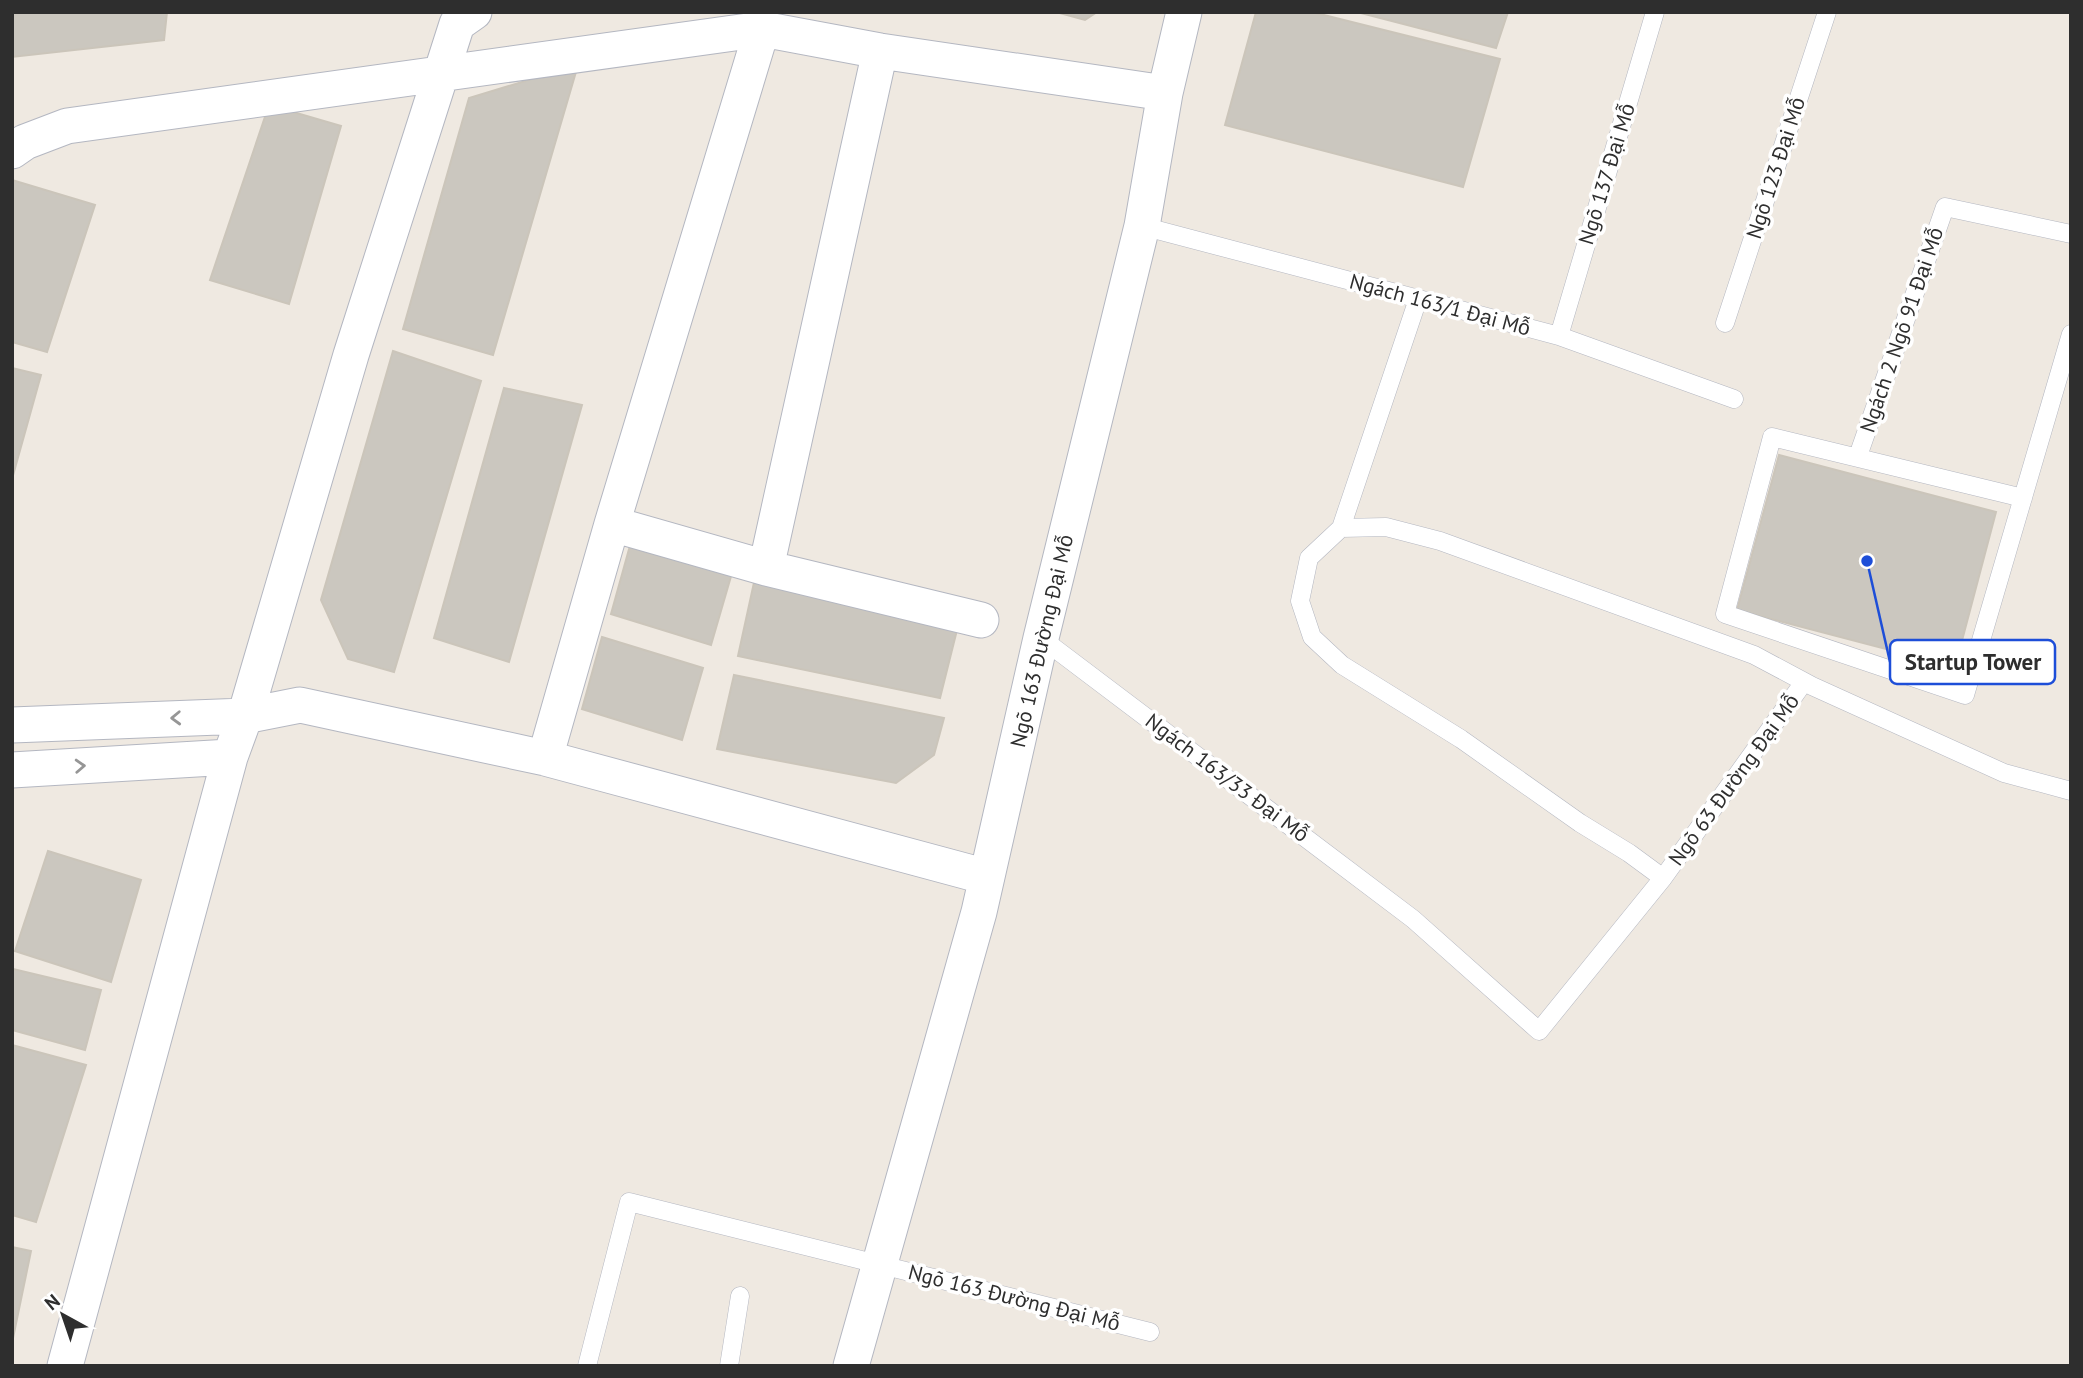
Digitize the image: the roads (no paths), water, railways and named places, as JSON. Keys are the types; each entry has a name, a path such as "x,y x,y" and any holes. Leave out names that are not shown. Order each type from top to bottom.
{"street":[{"name":"Ngõ 163 Đường Đại Mỗ","path":"851,1366 987,877 1041,638 1142,226 1165,93 1184,12"},
{"path":"65,1366 230,757 351,355 460,16"},
{"path":"12,151 25,142 67,126 762,29 880,51 1165,93"},
{"path":"545,758 612,524 762,29"},
{"path":"766,568 880,51"},
{"path":"612,524 766,568 981,620"},
{"path":"12,725 244,716 300,705 545,758 987,877"},
{"path":"12,770 230,757"}],"lane":[{"name":"Ngõ 137 Đại Mỗ","path":"1559,336 1655,12"},
{"name":"Ngõ 123 Đại Mỗ","path":"1726,323 1827,12"},
{"name":"Ngách 2 Ngõ 91 Đại Mỗ","path":"1858,456 1945,206 2071,234"},
{"name":"Ngách 163/1 Đại Mỗ","path":"1142,226 1559,336 1734,399"},
{"path":"1418,299 1341,528 1309,558 1300,601 1312,637 1342,665 1461,738 1663,878"},
{"path":"2023,498 1772,437 1725,614 1965,695 2023,498 2063,391 2071,334"},
{"path":"1341,528 1386,527 1440,541 1754,655 1804,682 2004,774 2071,791"},
{"name":"Ngách 163/33 Đại Mỗ","path":"1041,638 1413,919 1539,1031 1663,878"},
{"name":"Ngõ 63 Đường Đại Mỗ","path":"1663,878 1804,682"},
{"path":"587,1366 629,1202 878,1265"},
{"name":"Ngõ 163 Đường Đại Mỗ","path":"878,1265 1150,1332"},
{"path":"729,1366 740,1296"}],"place":[{"name":"Startup Tower","path":"1867,561"}]}
